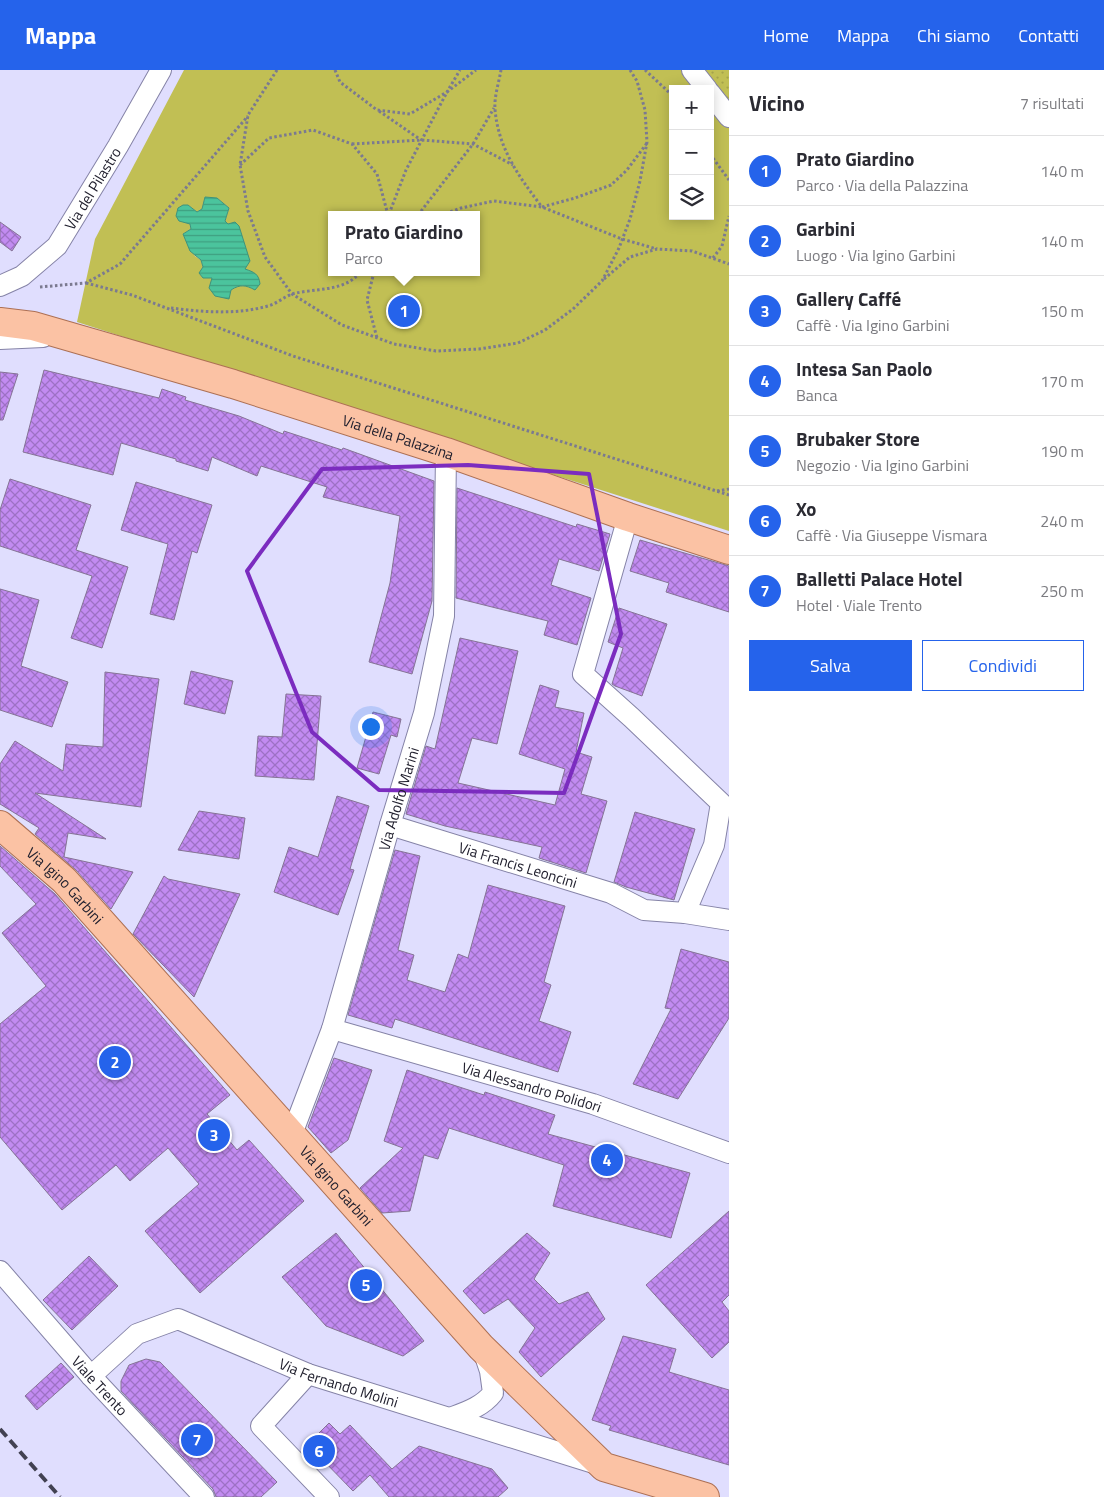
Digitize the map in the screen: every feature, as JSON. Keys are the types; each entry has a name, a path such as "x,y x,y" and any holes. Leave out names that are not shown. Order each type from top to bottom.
{"main road":[{"name":"Via della Palazzina","path":"0,322 33,326 232,384 446,452 628,517 729,550"},
{"name":"Via Igino Garbini","path":"0,825 64,880 481,1347 604,1467 706,1497"}],"street":[{"name":"Via del Pilastro","path":"0,286 22,276 57,246 118,146 161,70"},
{"path":"692,70 704,85"},
{"path":"714,98 728,114"},
{"name":"Via della Palazzina","path":"0,339 65,336"},
{"name":"Via Adolfo Marini","path":"292,1134 332,1029 424,713 444,616 446,452"},
{"path":"628,517 583,674 721,803 714,845 685,914 729,920"},
{"name":"Via Francis Leoncini","path":"390,825 611,893 644,910 685,914"},
{"name":"Via Alessandro Polidori","path":"332,1029 593,1104 729,1153"},
{"name":"Viale Trento","path":"0,1271 91,1376 204,1497"},
{"name":"Via Fernando Molini","path":"91,1376 137,1334 178,1319 308,1374 604,1467"},
{"path":"450,1418 486,1402 493,1393 490,1371 481,1347"},
{"path":"308,1374 261,1426 329,1497"}],"path":[{"path":"86,283 120,264 248,115 277,70"},
{"path":"335,70 340,82 422,140"},
{"path":"390,211 406,170 460,70"},
{"path":"377,110 410,114 447,92 476,70"},
{"path":"421,211 473,144 494,108 501,70"},
{"path":"602,281 630,219 640,181 647,142 645,110 638,81 630,70"},
{"path":"645,70 669,92"},
{"path":"494,108 502,146 525,185 542,207"},
{"path":"248,115 240,165 248,211 265,257 292,294 342,325 394,344 436,351 479,349 518,343 545,330 566,314 630,257 657,249"},
{"path":"240,165 270,138 313,130 352,144 422,140 473,144 513,165"},
{"path":"542,207 611,185 627,170 647,142"},
{"path":"352,144 377,174 387,211"},
{"path":"714,159 729,180"},
{"path":"453,211 494,200 542,207 622,239 657,249 692,251 729,264"},
{"path":"713,258 722,246 729,216"},
{"path":"165,308 200,312 236,312 269,306 292,294 326,288 355,280 358,276"},
{"path":"373,276 367,300 377,338"},
{"path":"39,287 86,283 132,295 293,356 729,495"},
{"path":"717,491 729,489"}],"highlighted area":[{"path":"468,465 589,474 621,634 564,793 379,790 312,732 247,571 322,469"}],"shaded area":[{"path":"184,70 686,70 697,85 669,85 669,220 714,220 714,108 729,128 729,531 77,322 95,239","holes":["205,198 217,198 229,208 225,221 228,224 245,269 247,286 238,285 231,290 213,277 203,278 200,274 203,267 201,260 195,256 183,234 191,229 188,205 197,212 202,209"]},
{"path":"703,70 729,70 729,100 727,100"},
{"path":"205,197 217,198 229,208 225,221 228,224 235,222 239,226 250,261 245,269 255,274 260,284 255,290 246,286 240,286 231,290 229,299 215,296 209,288 212,278 203,278 199,273 203,267 201,260 190,251 183,234 191,229 190,224 179,221 176,216 178,208 183,205 188,205 197,212 202,209"}],"building":[{"path":"0,222 21,237 12,251 0,242"},
{"path":"44,370 159,398 162,389 186,397 185,400 239,416 283,434 284,431 342,450 343,448 434,481 432,601 412,674 369,662 390,583 400,516 323,497 327,487 261,466 257,476 212,457 208,471 176,461 176,459 121,443 113,475 23,452"},
{"path":"0,372 18,374 3,420 0,420"},
{"path":"10,479 91,505 76,550 128,567 102,648 71,638 92,576 0,546 0,510"},
{"path":"136,482 212,505 197,553 192,551 174,620 150,614 168,544 121,530"},
{"path":"457,488 576,527 577,524 610,534 599,571 559,559 551,585 591,598 577,645 544,635 548,621 456,598"},
{"path":"640,540 729,566 729,612 666,592 669,583 630,571"},
{"path":"0,589 39,600 21,666 68,682 52,727 0,710"},
{"path":"619,608 667,624 642,696 612,684 623,648 608,642"},
{"path":"460,638 518,651 497,744 472,738 458,783 555,805 565,769 519,754 540,685 559,691 555,707 584,713 576,752 592,757 581,794 607,801 586,873 539,858 542,847 445,826 406,814 426,746 435,749"},
{"path":"191,671 233,681 225,714 184,704"},
{"path":"105,672 159,679 141,807 35,793 106,839 68,833 64,857 133,872 111,909 76,870 35,834 39,828 0,804 0,764 15,741 63,771 66,744 103,747"},
{"path":"286,694 321,696 314,780 255,776 258,736 282,737"},
{"path":"373,712 401,719 397,737 391,735 379,774 357,768"},
{"path":"337,796 369,806 350,869 354,870 338,915 274,892 289,847 318,857"},
{"path":"199,811 245,818 239,859 178,850"},
{"path":"635,812 695,829 674,900 614,882"},
{"path":"0,846 55,894 230,1095 207,1114 237,1150 249,1140 304,1201 200,1293 145,1231 199,1184 168,1148 130,1181 116,1165 62,1210 0,1137 0,1024 46,986 2,933 36,904 0,866"},
{"path":"395,850 420,856 398,950 414,955 407,980 445,992 458,954 468,958 488,885 565,906 544,982 551,985 539,1021 571,1032 558,1072 395,1019 392,1028 348,1015"},
{"path":"164,876 168,879 240,894 194,997 133,934"},
{"path":"681,949 729,962 729,1018 678,1099 633,1084 671,1009 665,1008"},
{"path":"334,1058 372,1070 348,1140 331,1153 308,1127"},
{"path":"407,1070 484,1095 485,1092 555,1115 548,1134 690,1173 671,1238 553,1206 564,1165 449,1128 438,1159 424,1155 410,1211 382,1213 360,1188 403,1148 384,1141"},
{"path":"729,1211 729,1295 722,1302 729,1311 729,1342 712,1358 646,1285"},
{"path":"336,1233 424,1341 403,1356 326,1326 282,1277"},
{"path":"527,1233 550,1253 534,1279 559,1304 588,1292 605,1319 541,1377 519,1352 535,1328 508,1299 484,1314 463,1291"},
{"path":"89,1256 118,1286 72,1330 43,1300"},
{"path":"623,1336 676,1349 669,1372 729,1390 729,1465 609,1430 611,1426 592,1420"},
{"path":"146,1359 160,1362 277,1482 261,1497 216,1497 213,1489 121,1391 121,1381 129,1365"},
{"path":"61,1363 74,1377 37,1410 25,1396"},
{"path":"329,1423 340,1434 350,1425 392,1469 419,1446 492,1469 508,1488 498,1497 389,1497 370,1475 353,1491 318,1455 327,1447 316,1436"}],"railway":[{"path":"0,1429 60,1497"}],"place":[{"name":"Prato Giardino","path":"404,311"},
{"name":"Garbini","path":"115,1062"},
{"name":"Gallery Caffé","path":"214,1135"},
{"name":"Intesa San Paolo","path":"607,1160"},
{"name":"Brubaker Store","path":"366,1285"},
{"name":"Balletti Palace Hotel","path":"197,1440"},
{"name":"Xo","path":"319,1451"}]}
